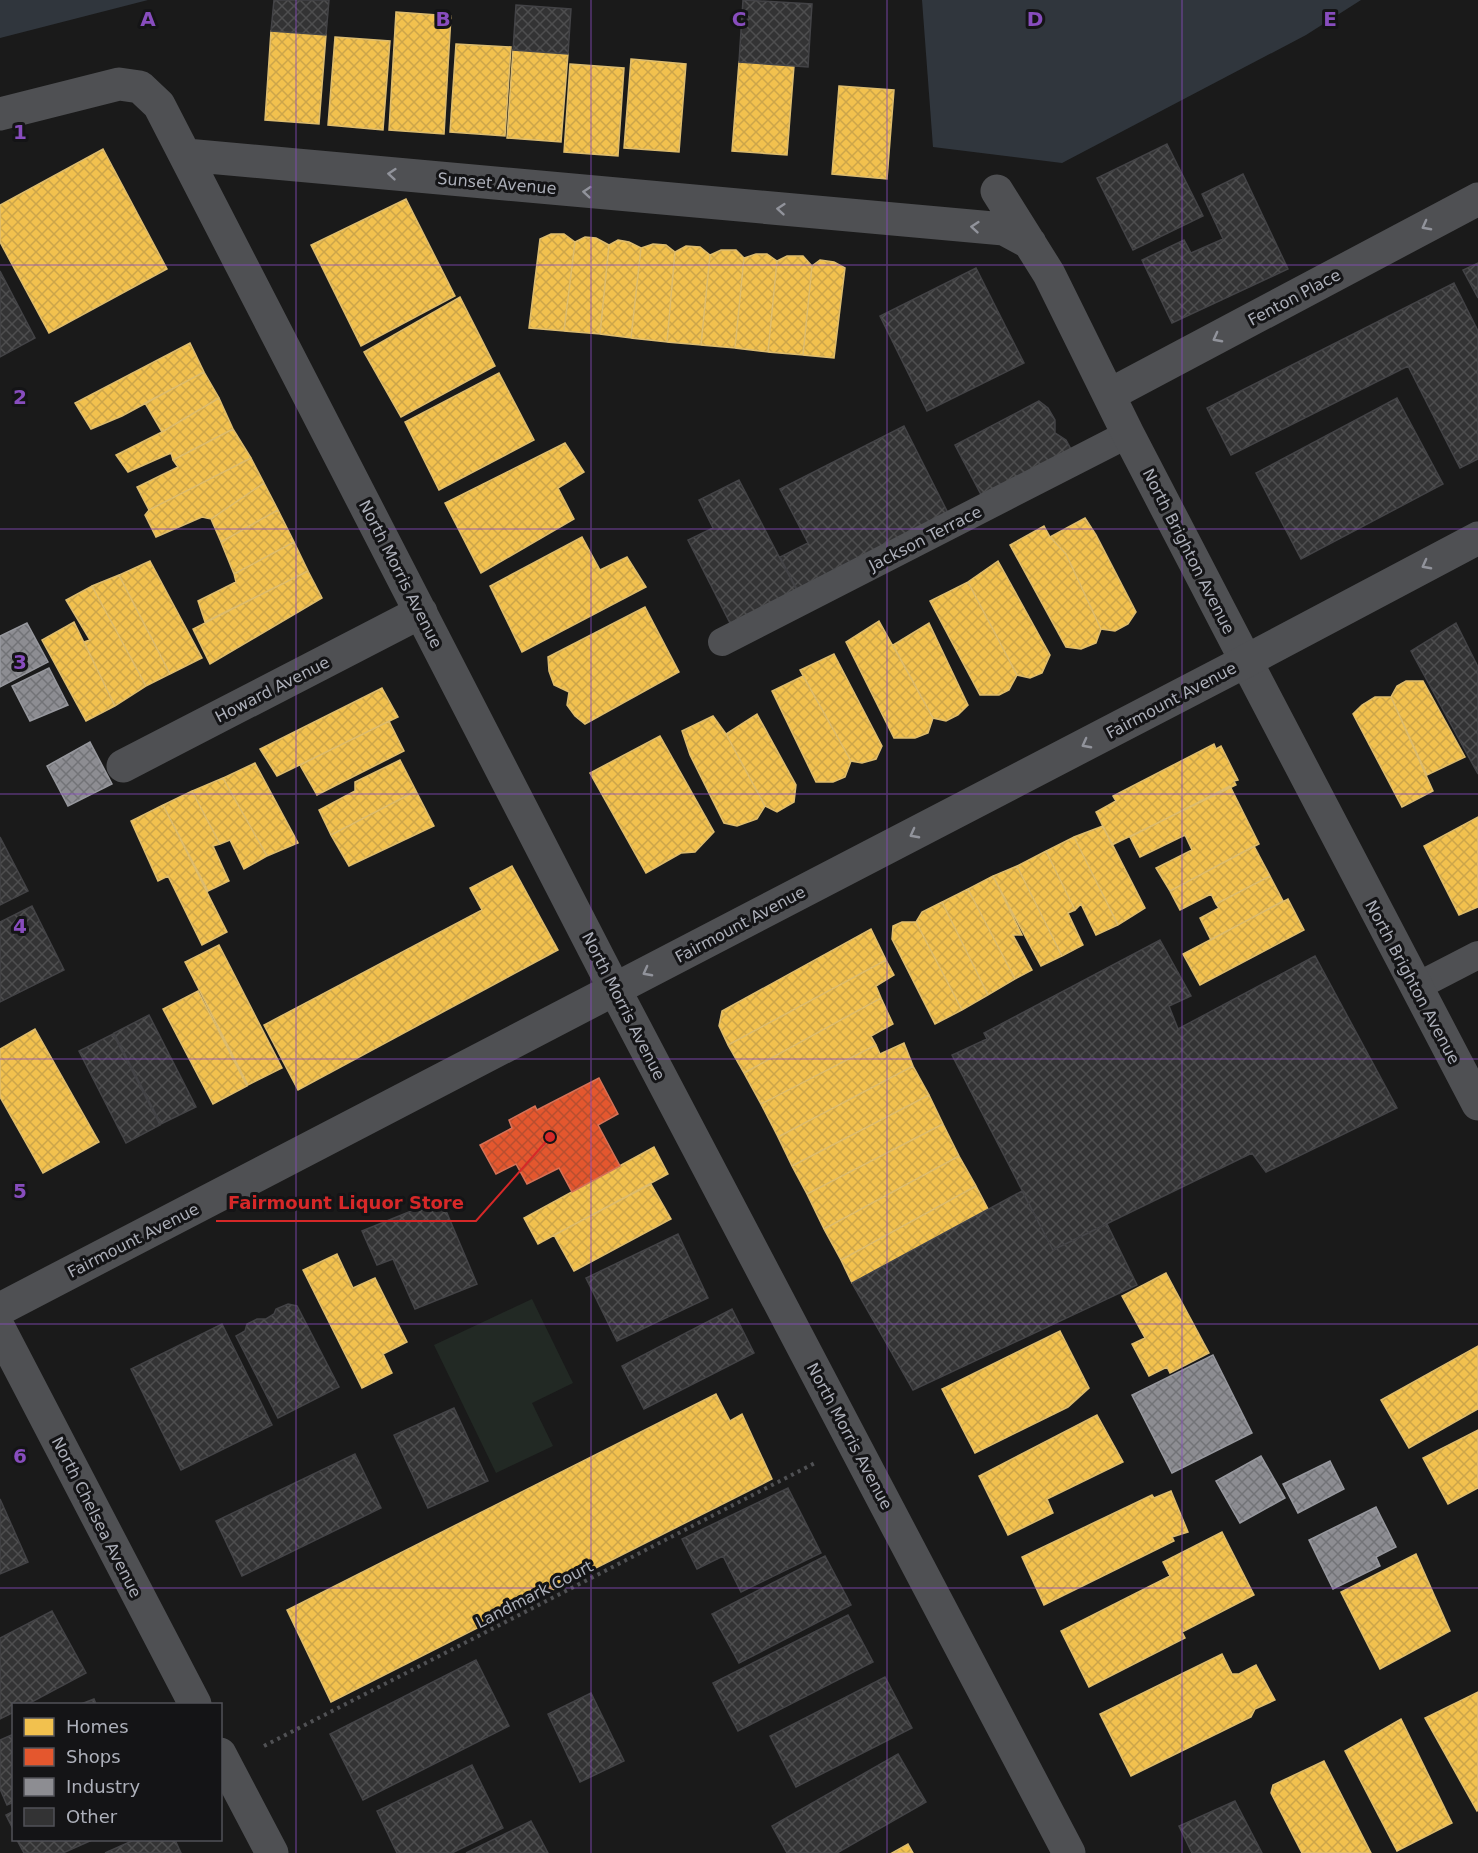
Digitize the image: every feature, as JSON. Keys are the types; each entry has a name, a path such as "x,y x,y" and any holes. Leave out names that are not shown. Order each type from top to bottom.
{"street":[{"path":"0,114 119,84 140,87 159,105 186,155"},
{"name":"Sunset Avenue","path":"186,155 1004,229 1030,243"},
{"name":"North Morris Avenue","path":"186,155 615,990 1069,1853"},
{"name":"North Brighton Avenue","path":"997,191 1049,274 1128,434 1245,661 1478,1104"},
{"name":"Fenton Place","path":"1109,395 1478,199"},
{"name":"Fairmount Avenue","path":"0,1309 1245,661 1478,537"},
{"name":"Howard Avenue","path":"123,766 421,612"},
{"name":"North Chelsea Avenue","path":"0,1330 194,1703"},
{"path":"224,1760 272,1853"}],"lane":[{"name":"Jackson Terrace","path":"722,642 1128,434"},
{"path":"1416,987 1478,955"}],"path":[{"name":"Landmark Court","path":"224,1760 853,1443"}],"shaded area":[{"path":"0,0 148,0 0,38"},
{"path":"922,0 1361,0 1306,35 1062,163 933,147"},
{"path":"532,1299 573,1383 532,1403 553,1446 496,1473 434,1345"}],"building: Homes":[{"path":"396,12 451,16 444,134 389,130"},
{"path":"271,31 326,35 319,124 265,120"},
{"path":"335,37 390,41 383,130 328,125"},
{"path":"456,44 511,47 505,136 450,132"},
{"path":"513,50 568,54 561,142 507,138"},
{"path":"631,59 686,64 679,152 624,148"},
{"path":"739,62 794,66 787,155 732,151"},
{"path":"570,64 624,68 618,156 564,152"},
{"path":"839,86 894,90 887,179 832,174"},
{"path":"103,149 167,269 49,333 0,242 0,205"},
{"path":"406,199 455,296 361,346 311,245"},
{"path":"551,234 564,234 575,242 564,331 529,328 540,239"},
{"path":"585,237 596,238 609,245 600,334 564,331 575,242"},
{"path":"618,240 641,248 631,338 600,334 609,245"},
{"path":"653,244 666,245 675,252 667,342 631,338 641,248"},
{"path":"686,246 700,247 710,255 701,345 667,342 675,252"},
{"path":"721,250 736,250 744,258 735,348 701,345 710,255"},
{"path":"756,254 767,254 777,261 768,352 735,348 744,258"},
{"path":"787,256 803,256 812,266 803,355 768,352 777,261"},
{"path":"820,260 834,262 845,268 834,358 803,355 812,266"},
{"path":"460,297 495,366 401,417 364,352"},
{"path":"190,343 204,372 122,416 91,429 75,403"},
{"path":"204,372 219,398 162,432 145,403"},
{"path":"499,373 534,440 439,490 405,422"},
{"path":"219,398 233,429 173,460 171,453 128,472 116,455 162,432"},
{"path":"233,429 251,458 149,510 137,487 178,467 173,460"},
{"path":"565,443 584,472 558,488 574,519 481,573 445,503"},
{"path":"251,458 264,483 211,519 202,517 156,537 145,515 149,510"},
{"path":"264,483 278,510 221,542 211,519"},
{"path":"278,510 294,542 234,574 221,542"},
{"path":"1085,518 1136,612 1128,624 1115,631 1101,629 1066,554 1050,537"},
{"path":"1044,526 1050,537 1066,554 1101,629 1096,643 1081,649 1066,647 1010,545"},
{"path":"582,537 600,570 627,557 646,587 522,652 490,586"},
{"path":"294,542 308,571 205,622 198,601 236,582 234,574"},
{"path":"150,561 202,658 170,674 119,575"},
{"path":"998,561 1050,655 1042,673 1030,678 1017,675 968,582"},
{"path":"308,571 322,598 210,664 193,629"},
{"path":"119,575 170,674 146,686 92,586"},
{"path":"968,582 1017,675 1009,690 999,695 980,695 930,601"},
{"path":"92,586 146,686 115,706 84,642 90,640 66,600"},
{"path":"645,607 679,672 585,724 567,705 569,692 554,685 549,671 548,657"},
{"path":"879,621 933,718 928,733 915,738 894,738 846,642"},
{"path":"74,622 115,706 86,721 42,640"},
{"path":"929,623 968,705 958,715 946,721 933,718 893,645"},
{"path":"834,654 882,746 876,759 862,763 851,761 800,670"},
{"path":"803,676 851,761 845,777 833,782 816,782 772,691"},
{"path":"1406,681 1423,681 1465,757 1427,775 1391,697 1397,686"},
{"path":"382,688 398,717 277,776 260,749"},
{"path":"1375,697 1391,697 1433,791 1402,807 1353,714"},
{"path":"757,714 796,785 794,802 777,812 765,806 726,734"},
{"path":"713,716 726,734 765,806 757,819 737,826 724,823 690,755 682,731"},
{"path":"389,721 404,751 317,795 300,765"},
{"path":"660,736 714,832 695,852 681,853 646,873 590,773"},
{"path":"1214,744 1216,749 1221,746 1238,780 1234,781 1236,785 1112,845 1096,812 1116,801 1113,796"},
{"path":"400,760 416,791 331,835 319,810 355,791 355,782"},
{"path":"255,763 298,843 267,856 223,778"},
{"path":"223,778 267,856 244,869 230,840 220,844 192,791"},
{"path":"1230,786 1259,844 1170,891 1156,868 1192,850 1185,835 1140,857 1130,837"},
{"path":"192,791 220,844 213,846 229,881 208,891 163,805"},
{"path":"416,791 434,826 349,866 331,835"},
{"path":"163,805 227,932 202,945 168,876 158,881 131,821"},
{"path":"1478,817 1478,907 1459,915 1424,846"},
{"path":"1103,826 1145,908 1118,925 1074,837"},
{"path":"1074,837 1118,925 1096,935 1081,904 1075,910 1046,851"},
{"path":"1254,846 1270,876 1216,904 1211,894 1180,910 1170,891"},
{"path":"1046,851 1075,910 1068,913 1083,945 1062,956 1017,866"},
{"path":"512,866 558,950 298,1090 264,1025 482,910 470,888"},
{"path":"1017,866 1062,956 1041,966 993,876"},
{"path":"993,876 1022,935 1013,935 1032,970 1015,979 968,889"},
{"path":"1270,876 1283,901 1211,940 1200,918 1219,908 1216,904"},
{"path":"968,889 1015,979 988,995 942,902"},
{"path":"1288,899 1304,930 1200,985 1183,954"},
{"path":"942,902 988,995 962,1010 916,922 922,912"},
{"path":"902,922 916,922 962,1010 935,1024 892,939 893,926"},
{"path":"871,929 886,960 728,1045 719,1026 722,1011"},
{"path":"219,945 282,1068 248,1085 185,962"},
{"path":"886,960 894,975 876,986 881,998 744,1073 728,1045"},
{"path":"198,991 247,1086 213,1104 163,1009"},
{"path":"881,998 893,1024 871,1036 876,1045 761,1104 744,1073"},
{"path":"35,1029 99,1142 43,1173 0,1097 0,1049"},
{"path":"904,1043 913,1066 778,1137 761,1104 876,1045 880,1054"},
{"path":"913,1066 929,1095 792,1166 778,1137"},
{"path":"929,1095 943,1124 807,1194 792,1166"},
{"path":"943,1124 959,1156 824,1229 807,1194"},
{"path":"654,1147 668,1174 538,1244 524,1218"},
{"path":"959,1156 976,1186 841,1260 824,1229"},
{"path":"651,1184 671,1219 574,1271 554,1235"},
{"path":"976,1186 988,1209 852,1283 841,1260"},
{"path":"337,1254 353,1288 375,1278 407,1342 383,1354 392,1373 362,1388 303,1270"},
{"path":"1166,1273 1209,1353 1170,1373 1167,1367 1149,1376 1132,1344 1145,1338 1122,1296"},
{"path":"1060,1331 1089,1388 1068,1407 975,1453 942,1389"},
{"path":"1478,1346 1478,1409 1409,1448 1381,1400"},
{"path":"716,1394 730,1421 742,1414 772,1479 331,1702 287,1610"},
{"path":"1097,1415 1123,1462 1047,1499 1053,1513 1008,1535 979,1476"},
{"path":"1478,1430 1478,1488 1448,1504 1423,1458"},
{"path":"1171,1491 1188,1532 1172,1537 1174,1541 1044,1605 1022,1557 1152,1495 1154,1498"},
{"path":"1222,1532 1254,1595 1182,1632 1185,1638 1089,1687 1061,1631 1170,1576 1163,1562"},
{"path":"1416,1554 1450,1631 1380,1669 1341,1592"},
{"path":"1222,1654 1232,1674 1239,1674 1256,1665 1275,1700 1255,1709 1251,1717 1131,1776 1100,1714"},
{"path":"1478,1692 1478,1810 1477,1811 1425,1718"},
{"path":"1401,1719 1452,1823 1397,1851 1345,1751"},
{"path":"1324,1761 1371,1853 1302,1853 1271,1793 1273,1785"},
{"path":"908,1844 913,1853 892,1853"}],"building: Shops":[{"path":"599,1078 618,1114 598,1125 620,1166 572,1192 559,1168 527,1184 516,1164 496,1174 480,1145 512,1128 509,1120 535,1106 537,1110"}],"building: Industry":[{"path":"27,623 48,662 0,687 0,636"},
{"path":"49,668 68,705 30,721 12,686"},
{"path":"90,742 112,784 68,806 47,766"},
{"path":"1213,1355 1252,1433 1172,1473 1132,1395"},
{"path":"1261,1456 1285,1498 1240,1523 1216,1481"},
{"path":"1330,1461 1344,1489 1298,1513 1283,1484"},
{"path":"1376,1507 1396,1547 1376,1557 1380,1566 1333,1589 1309,1540"}],"building: Other":[{"path":"274,0 329,0 326,35 271,31"},
{"path":"743,0 812,4 808,67 739,62"},
{"path":"516,5 571,9 568,54 513,50"},
{"path":"1167,144 1203,216 1133,250 1097,178"},
{"path":"1243,174 1288,269 1172,323 1142,260 1184,240 1191,253 1223,239 1202,194"},
{"path":"1478,263 1478,298 1463,270"},
{"path":"976,268 1024,363 927,411 880,316"},
{"path":"0,271 35,338 0,357"},
{"path":"1454,283 1478,331 1478,459 1460,468 1408,366 1231,455 1207,408"},
{"path":"1397,398 1443,484 1301,559 1256,473"},
{"path":"1039,401 1048,408 1055,420 1055,433 1066,440 1072,451 987,506 955,445"},
{"path":"904,426 948,513 797,589 780,557 808,543 780,489"},
{"path":"739,480 798,593 732,627 688,540 713,528 699,500"},
{"path":"1456,623 1478,667 1478,774 1411,651"},
{"path":"0,837 28,891 0,905"},
{"path":"32,906 64,970 0,1002 0,922"},
{"path":"1160,940 1191,996 1169,1006 1178,1029 1315,956 1397,1108 1266,1172 1252,1153 1053,1250 952,1055 987,1039 984,1033"},
{"path":"149,1015 196,1107 161,1124 114,1033"},
{"path":"113,1034 160,1125 126,1143 79,1051"},
{"path":"1022,1191 1053,1250 1107,1224 1137,1285 913,1390 852,1283"},
{"path":"441,1199 477,1284 415,1309 393,1259 377,1265 362,1231"},
{"path":"678,1234 708,1298 617,1341 586,1278"},
{"path":"288,1304 297,1306 339,1387 278,1418 236,1336 245,1331 247,1324 257,1319 266,1319 274,1314 276,1309"},
{"path":"732,1309 754,1353 644,1409 622,1366"},
{"path":"222,1324 272,1425 181,1470 131,1369"},
{"path":"454,1408 488,1481 428,1508 394,1435"},
{"path":"355,1454 381,1508 242,1576 216,1521"},
{"path":"788,1488 821,1553 741,1592 723,1556 697,1569 682,1539"},
{"path":"0,1499 28,1562 0,1574"},
{"path":"825,1556 851,1605 739,1663 712,1614"},
{"path":"52,1611 86,1673 30,1703 12,1703 12,1713 0,1719 0,1638"},
{"path":"848,1615 873,1662 738,1731 713,1683"},
{"path":"476,1660 509,1726 363,1800 330,1734"},
{"path":"885,1677 912,1728 796,1787 770,1736"},
{"path":"591,1693 624,1761 580,1782 548,1714"},
{"path":"94,1699 96,1703 84,1703"},
{"path":"12,1735 12,1803 7,1805 0,1789 0,1740"},
{"path":"898,1754 926,1802 837,1853 787,1853 772,1826"},
{"path":"472,1765 503,1828 452,1853 397,1853 377,1811"},
{"path":"1235,1801 1262,1853 1192,1853 1179,1826"},
{"path":"12,1812 12,1827 6,1815"},
{"path":"531,1821 548,1853 466,1853"},
{"path":"18,1841 90,1841 63,1853 24,1853"},
{"path":"132,1841 175,1841 181,1853 105,1853"}],"place":[{"name":"Fairmount Liquor Store","path":"550,1137"}]}
